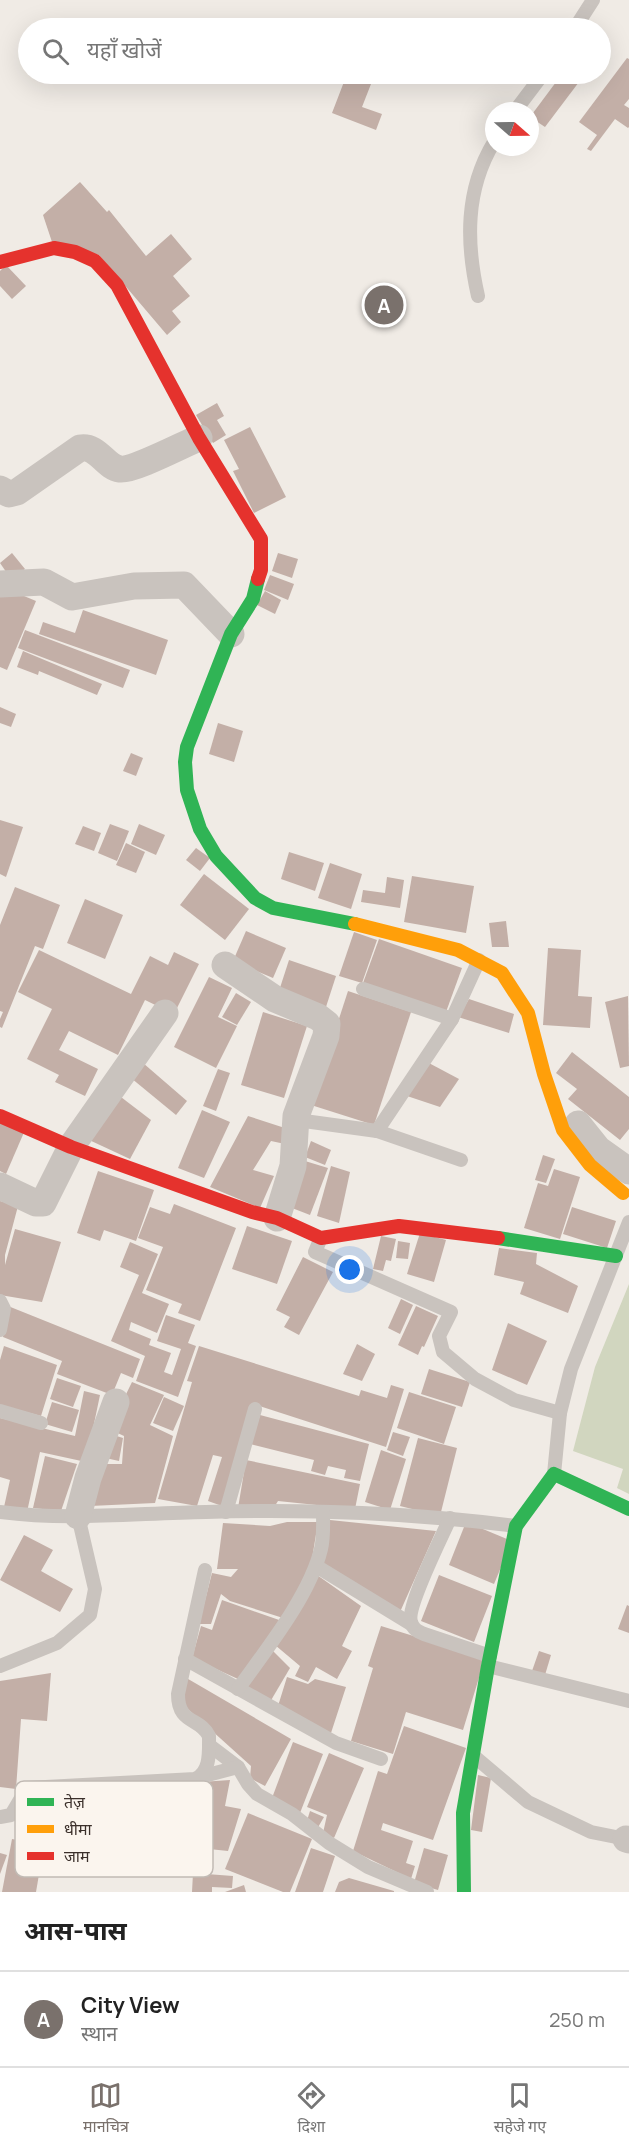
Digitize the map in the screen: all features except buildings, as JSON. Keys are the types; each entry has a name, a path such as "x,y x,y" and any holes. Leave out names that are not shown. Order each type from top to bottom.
{"street":[{"path":"0,262 54,248 75,252 95,261 117,285 199,438 261,539 261,570 258,584 244,616 231,634 186,747 184,762 187,790 200,829 216,856 255,898 273,908 345,921 458,950 502,973 528,1013 536,1048 553,1101 568,1112 627,1189"},
{"path":"0,489 9,494 17,492 80,448 89,448 114,466 124,469 199,438"},
{"path":"0,584 44,582 72,597 134,586 184,585 231,634"},
{"path":"225,965 275,999 318,1017 327,1024 327,1036 296,1116 293,1166 277,1218"},
{"path":"0,1186 36,1203 43,1203 71,1147 165,1013"},
{"path":"0,1116 71,1147 252,1212 277,1218 321,1238 399,1226 508,1239 616,1256"},
{"path":"78,1516 88,1478 116,1402"},
{"path":"464,1892 463,1813 489,1661 516,1526 554,1474 629,1509"}],"lane":[{"path":"581,18 593,0"},
{"path":"522,102 535,84"},
{"path":"478,296 470,249 471,205 487,156"},
{"path":"376,1131 452,1019 479,960"},
{"path":"363,989 452,1019"},
{"path":"297,1120 376,1131 461,1160"},
{"path":"554,1474 560,1413 571,1369 629,1222"},
{"path":"321,1238 315,1252 451,1312 439,1336 443,1352 476,1379 514,1400 560,1413"},
{"path":"0,1301 4,1309 0,1330"},
{"path":"226,1512 255,1409"},
{"path":"0,1411 41,1423"},
{"path":"0,1512 23,1515 78,1516 323,1512 450,1518 516,1526"},
{"path":"238,1689 288,1619 316,1566 322,1546 323,1512"},
{"path":"0,1666 57,1643 90,1615 95,1589 78,1516"},
{"path":"411,1624 411,1607 450,1518"},
{"path":"316,1566 424,1634 489,1661 629,1701"},
{"path":"200,1777 207,1766 209,1745 207,1732 190,1720 178,1704 179,1683 205,1570"},
{"path":"185,1659 336,1743 381,1759"},
{"path":"209,1745 238,1767 257,1794 292,1814 329,1843 368,1867 427,1892"},
{"path":"473,1755 528,1802 591,1832 628,1836"},
{"path":"158,1781 195,1779 238,1767"},
{"path":"0,1817 11,1815 15,1808"}],"green space":[{"path":"629,1284 629,1494 617,1488 623,1469 573,1451 595,1367"}],"traffic: fast":[{"path":"258,579 253,599 231,634 187,747 185,762 187,790 200,829 216,856 255,898 273,908 355,924"},
{"path":"498,1238 616,1256"},
{"path":"464,1892 463,1813 488,1666 516,1526 554,1474 629,1509"}],"traffic: slow":[{"path":"355,924 458,950 502,973 528,1013 544,1074 563,1130 590,1165 623,1193"}],"traffic: jam":[{"path":"0,262 54,248 75,252 95,261 117,285 199,438 261,539 261,570 258,579"},
{"path":"0,1116 71,1147 252,1212 277,1218 321,1238 399,1226 498,1238"}],"place":[{"name":"City View","path":"384,305"}]}
